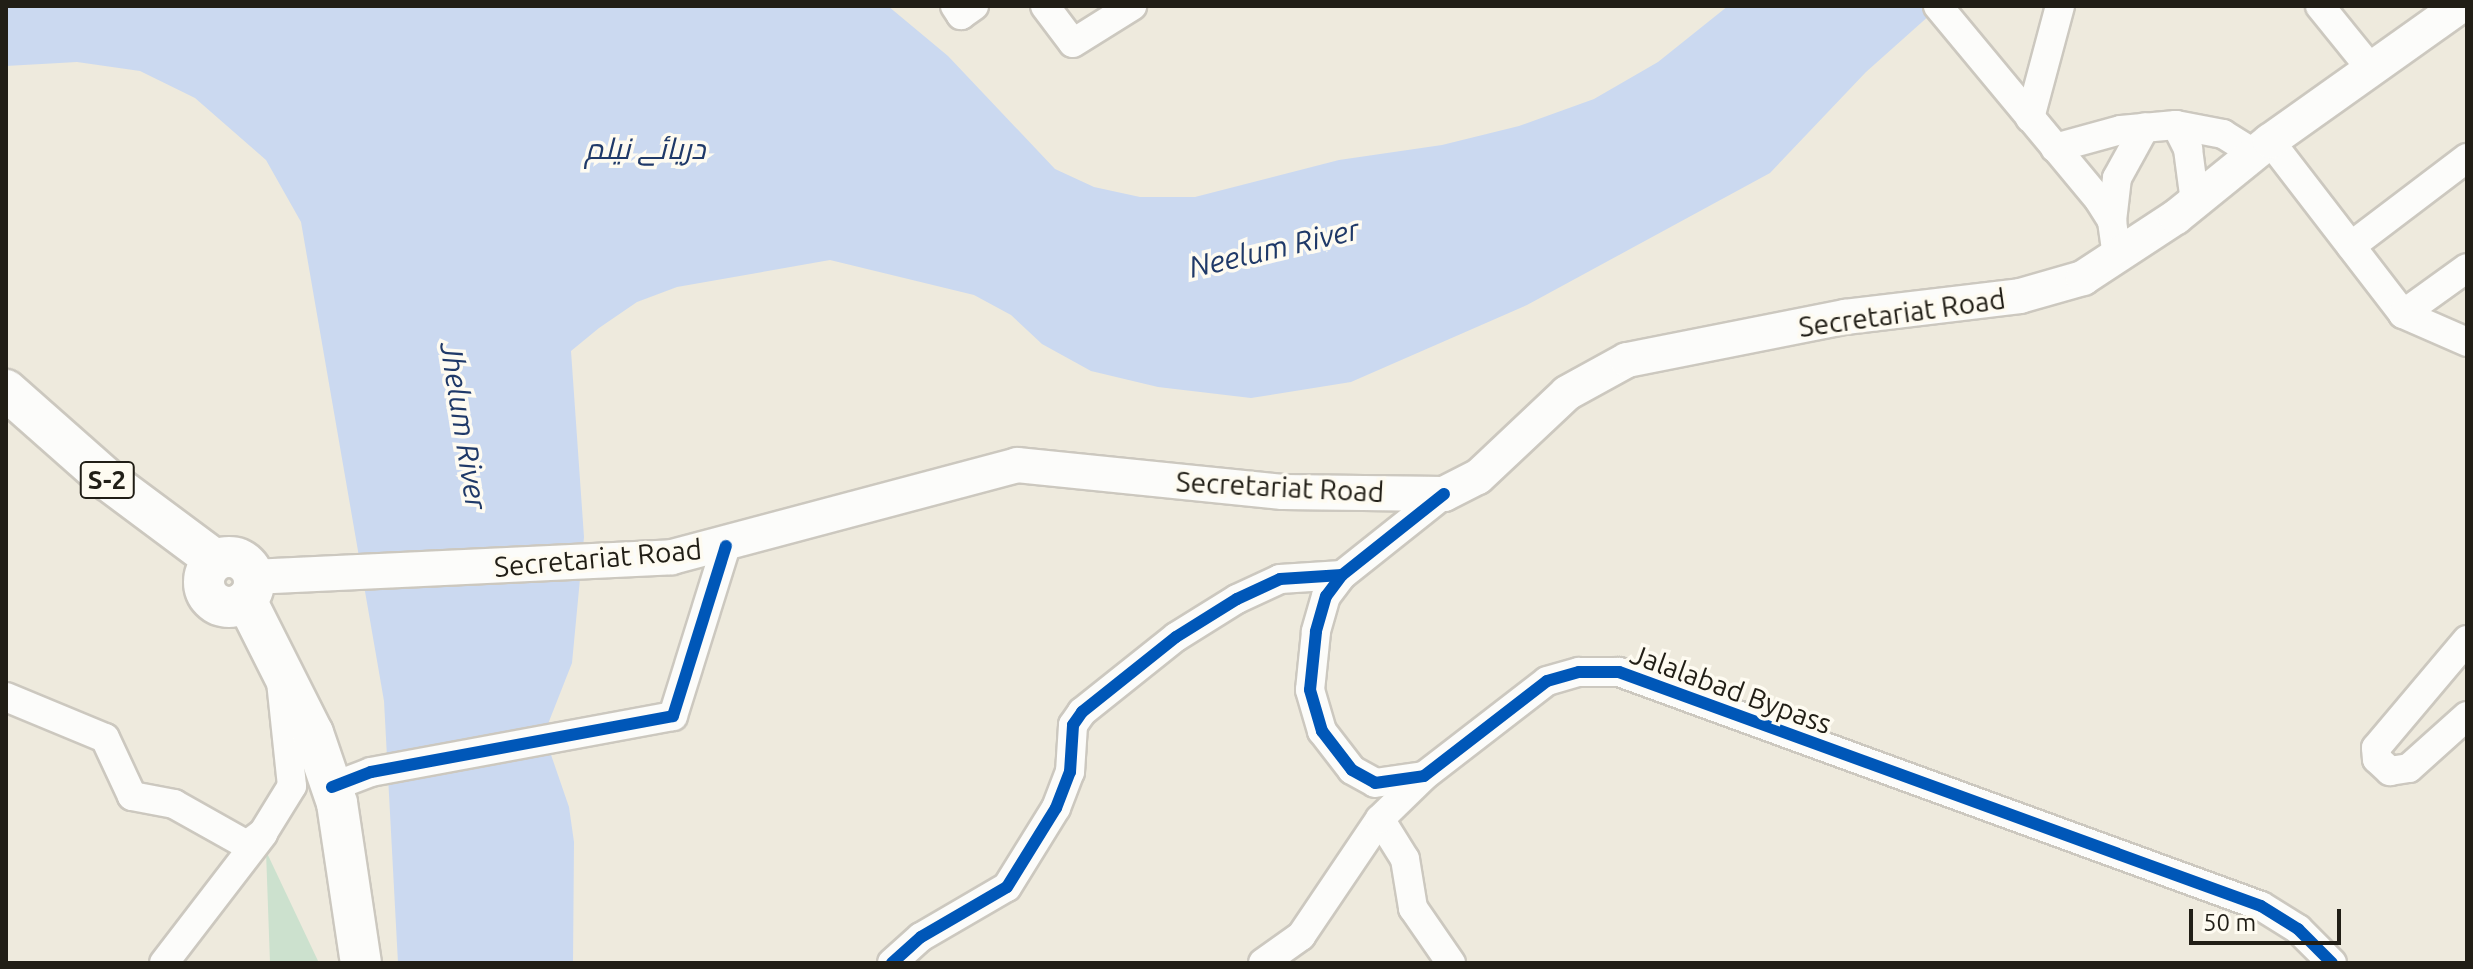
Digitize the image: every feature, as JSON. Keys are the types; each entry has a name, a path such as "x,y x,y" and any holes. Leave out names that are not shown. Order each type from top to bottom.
{"highway":[{"name":"S-2","path":"6,390 109,481 215,560 203,581 209,597 231,607 258,585"},
{"path":"258,585 280,671 313,733 332,787 361,963"}],"main road":[{"name":"Secretariat Road","path":"258,585 672,557 726,546 858,504 1017,465 1283,492 1444,494 1478,477 1567,393 1627,360 1845,317 2034,294 2083,278 2117,258 2195,202 2263,147 2460,6"}],"street":[{"path":"955,6 961,15 974,6"},
{"path":"1045,6 1073,43 1132,6"},
{"path":"1938,6 2112,221"},
{"path":"2022,109 2060,6"},
{"path":"2320,6 2371,69"},
{"path":"2055,148 2145,127 2176,125 2223,134 2263,147 2351,246 2403,314 2467,342"},
{"path":"2176,125 2188,149 2195,202"},
{"path":"2117,258 2112,221 2117,178 2145,127"},
{"path":"2351,246 2467,158"},
{"path":"2403,314 2467,268"},
{"name":"Jalalabad Bypass","path":"1444,494 1342,575 1326,596 1316,632 1310,690 1322,731 1352,770 1375,783 1424,776 1547,681 1579,672 1619,672 2261,906 2298,929 2332,963"},
{"path":"332,787 371,772 673,716 726,546"},
{"path":"892,963 921,937 1007,887 1056,808 1070,772 1073,725 1082,712 1176,637 1237,599 1280,579 1342,575"},
{"path":"2463,727 2398,773 2377,759 2376,748 2467,640"},
{"path":"164,963 292,786 283,743 280,671"},
{"path":"6,697 105,738 132,796 174,804 255,839"},
{"path":"1263,963 1301,936 1380,819 1424,776"},
{"path":"1380,819 1405,859 1413,908 1451,963"}],"green space":[{"path":"266,851 319,963 270,963"}],"water":[{"path":"6,6 888,6 948,56 1055,169 1094,187 1140,197 1195,197 1339,160 1442,145 1519,126 1594,99 1658,62 1728,6 1940,6 1866,72 1770,173 1527,305 1351,382 1251,398 1158,387 1091,371 1042,344 1011,315 974,295 830,260 677,287 637,302 571,351 584,537 572,663 548,724 548,746 569,807 574,842 573,963 398,963 384,701 301,222 266,160 195,98 140,71 77,62 6,66"}],"cycle path":[{"path":"1444,494 1342,575 1326,596 1316,632 1310,690 1322,731 1352,770 1375,783 1424,776 1547,681 1579,672 1619,672 2261,906 2298,929 2332,963"},
{"path":"332,787 371,772 673,716 726,546"},
{"path":"892,963 921,937 1007,887 1056,808 1070,772 1073,725 1082,712 1176,637 1237,599 1280,579 1342,575"}],"water label":[{"name":"دریائے نیلم","path":"645,148"},
{"name":"Neelum River","path":"1274,248"},
{"name":"Jhelum River","path":"464,426"}]}
